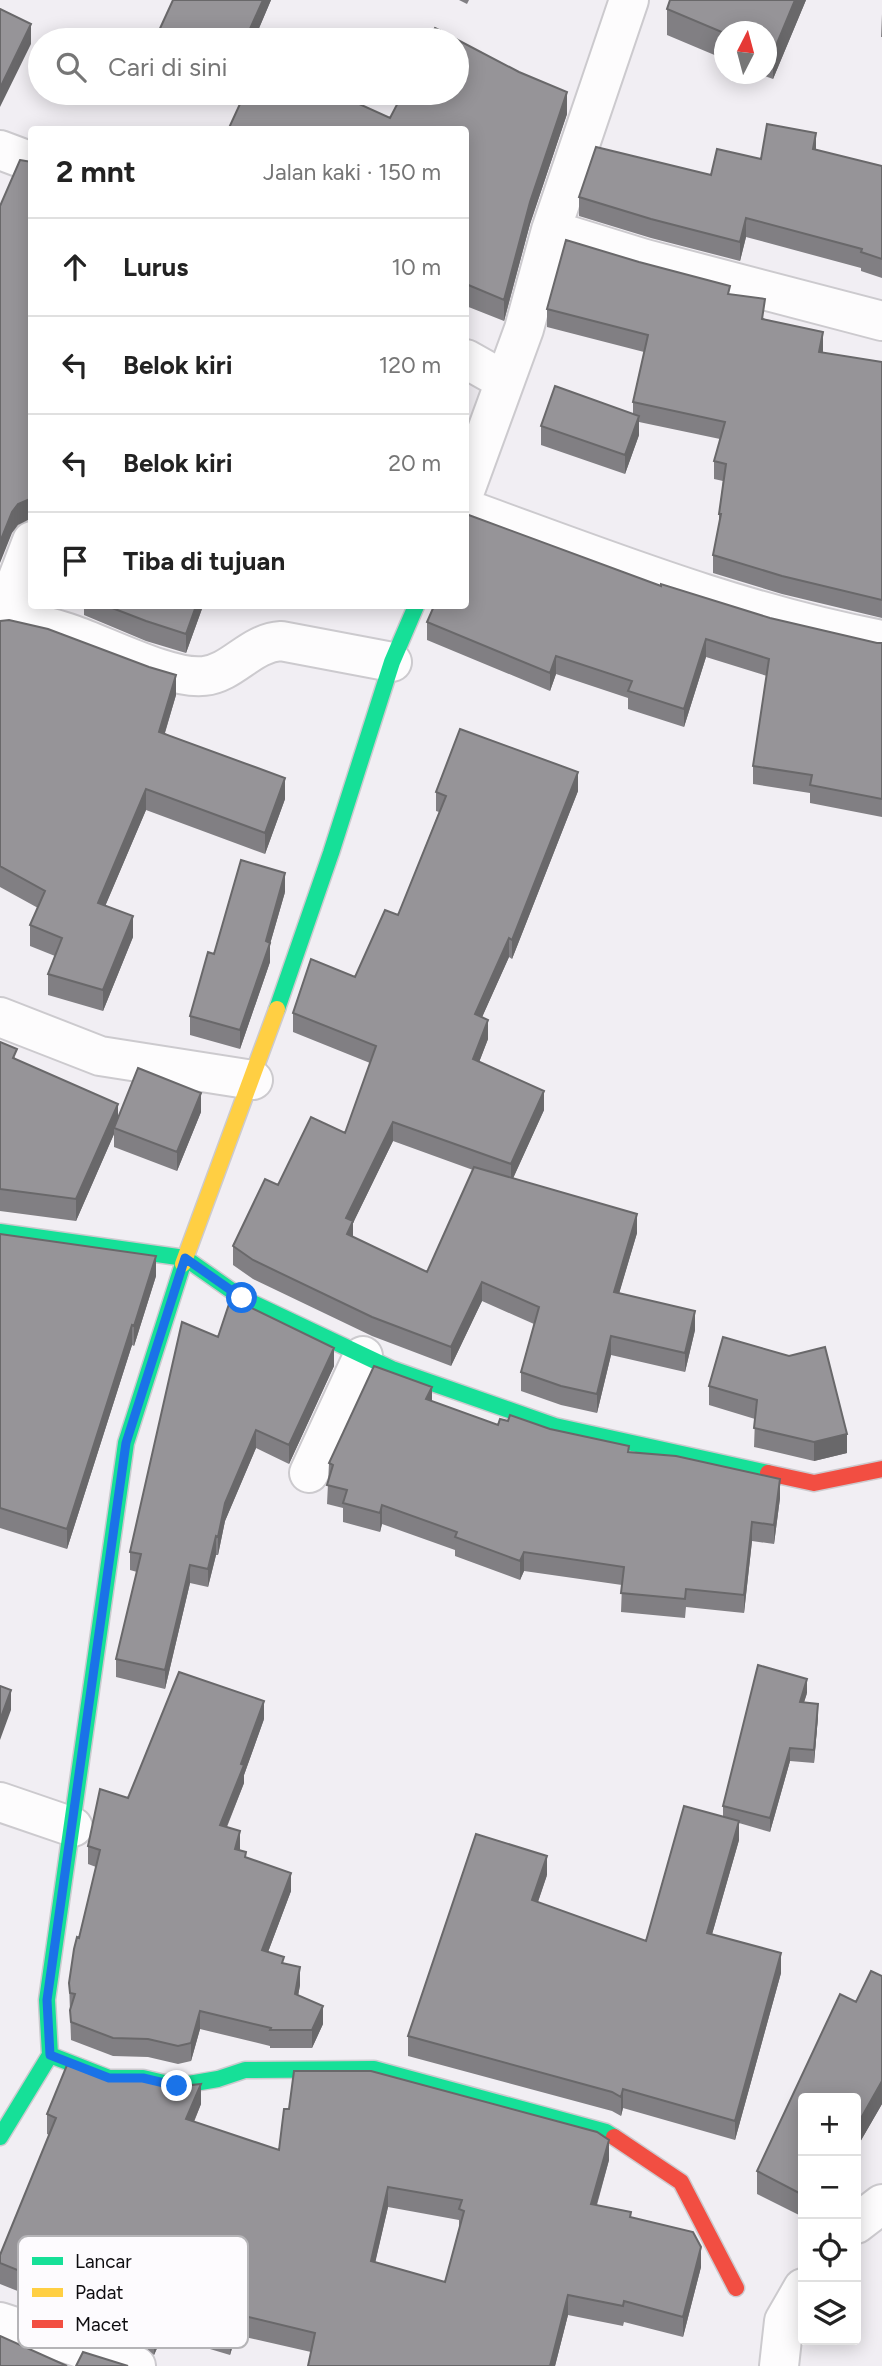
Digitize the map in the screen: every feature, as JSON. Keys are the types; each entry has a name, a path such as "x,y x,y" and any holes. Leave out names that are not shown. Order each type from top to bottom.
{"street":[{"path":"469,480 524,329 551,230 629,0"},
{"path":"0,150 28,160"},
{"path":"551,230 645,259 882,321"},
{"path":"469,361 505,381"},
{"path":"469,510 681,586 829,630 882,640"},
{"path":"28,551 2,619 70,633 183,676 206,676 222,671 268,642 281,641 392,662"},
{"path":"0,2137 50,2055 47,2000 126,1443 185,1258 253,1080 331,853 392,662 415,609"},
{"path":"0,1017 100,1056 253,1080"},
{"path":"0,1232 185,1258 242,1298 363,1356 392,1369 555,1426 814,1483 882,1469"},
{"path":"309,1473 363,1356"},
{"path":"0,1802 73,1827"},
{"path":"50,2055 109,2078 143,2078 177,2086 218,2079 245,2070 374,2069 606,2132 681,2182 736,2288"},
{"path":"861,2220 882,2204"},
{"path":"779,2366 784,2321 798,2297"},
{"path":"0,2322 18,2328"},
{"path":"80,2348 136,2366"}],"building":[{"path":"173,0 263,0 250,28 160,28"},
{"path":"670,0 795,0 777,43 777,21 714,21 714,29 667,9"},
{"path":"0,9 31,24 0,88"},
{"path":"469,46 519,72 567,92 530,202 504,300 469,285 469,126 230,126 239,105 361,105 390,118 397,105 469,105"},
{"path":"767,124 816,133 813,149 882,166 882,259 861,252 862,249 746,218 740,242 579,197 596,147 711,175 717,149 761,159"},
{"path":"20,160 28,161 28,500 18,504 12,512 0,542 0,206"},
{"path":"566,240 730,286 728,294 765,299 762,319 823,332 819,352 882,362 882,600 782,576 713,555 721,514 726,464 714,461 725,422 633,402 648,335 547,309"},
{"path":"555,386 639,416 625,455 541,426"},
{"path":"469,515 661,586 770,618 882,643 882,799 810,785 812,775 753,766 769,659 706,639 684,709 628,691 632,681 556,656 550,673 427,622 433,609 469,609"},
{"path":"115,609 195,609 186,634"},
{"path":"9,620 48,629 176,675 159,732 285,778 265,833 146,789 98,903 133,916 103,990 48,974 62,938 30,925 45,891 0,866 0,621"},
{"path":"460,729 578,772 512,940 509,938 475,1014 488,1020 473,1059 544,1091 511,1164 393,1122 346,1218 353,1221 347,1234 427,1272 474,1167 637,1214 614,1292 695,1311 685,1353 611,1336 597,1394 561,1386 521,1372 539,1307 482,1282 451,1347 372,1317 253,1260 233,1246 265,1179 278,1185 311,1117 345,1133 376,1046 293,1013 311,959 355,977 385,910 398,915 446,796 436,792"},
{"path":"241,860 285,873 266,941 270,943 240,1030 190,1016 208,952 214,954"},
{"path":"0,1042 17,1049 13,1058 118,1104 76,1199 0,1189"},
{"path":"138,1068 201,1093 177,1152 114,1128"},
{"path":"0,1234 156,1256 67,1529 0,1508"},
{"path":"231,1298 334,1348 289,1445 256,1430 225,1503 208,1569 190,1565 165,1670 116,1659 141,1554 130,1552 182,1322 218,1337"},
{"path":"723,1337 789,1356 825,1347 847,1434 814,1442 754,1428 757,1400 709,1386"},
{"path":"374,1366 432,1387 426,1399 498,1425 500,1419 508,1421 510,1415 550,1429 629,1446 628,1452 676,1456 780,1479 774,1525 752,1522 744,1595 686,1589 685,1599 621,1593 624,1567 524,1552 520,1561 455,1537 457,1532 382,1505 380,1513 343,1503 347,1490 327,1485 333,1465 329,1463"},
{"path":"758,1665 807,1679 800,1702 818,1704 814,1750 790,1748 770,1818 723,1806"},
{"path":"179,1672 264,1701 241,1764 244,1765 220,1825 240,1831 235,1849 246,1852 245,1857 291,1873 262,1950 284,1957 282,1963 300,1967 295,1994 323,2006 312,2030 270,2030 271,2028 200,2011 191,2043 178,2046 148,2039 113,2038 71,2022 70,2010 75,1994 70,1993 69,1983 74,1949 100,1850 88,1846 100,1789 128,1798"},
{"path":"0,1686 11,1690 0,1720"},
{"path":"684,1806 739,1821 707,1933 781,1953 735,2121 623,2089 621,2097 612,2092 408,2036 476,1834 547,1856 532,1900 646,1941"},
{"path":"871,1971 882,1976 882,2081 861,2118 861,2093 798,2093 798,2192 757,2171 840,1994 856,2002"},
{"path":"67,2065 109,2079 140,2080 173,2087 201,2084 186,2119 279,2150 284,2109 289,2109 294,2071 371,2071 597,2132 609,2140 591,2204 631,2212 630,2217 693,2232 701,2247 683,2317 624,2301 623,2306 568,2295 550,2366 308,2366 315,2333 248,2317 248,2236 18,2236 18,2270 0,2263 0,2255 56,2118 47,2114","holes":["388,2187 462,2200 459,2209 464,2211 445,2282 371,2261"]},
{"path":"0,2336 18,2344 18,2348 27,2348 67,2366 0,2366"},
{"path":"83,2352 128,2366 76,2366"}],"traffic: fast":[{"path":"277,1009 331,853 392,662 415,609"},
{"path":"0,1232 185,1258 242,1298 392,1369 555,1426 768,1473"},
{"path":"0,2137 50,2055 47,2000 126,1443 183,1264"},
{"path":"50,2055 109,2078 143,2078 177,2086 218,2079 245,2070 374,2069 606,2132 614,2137"}],"traffic: slow":[{"path":"183,1264 277,1009"}],"traffic: jam":[{"path":"768,1473 814,1483 882,1469"},
{"path":"614,2137 681,2182 736,2288"}],"route":[{"path":"177,2086 143,2078 109,2078 50,2055 47,2000 126,1443 185,1258 242,1298"}]}
